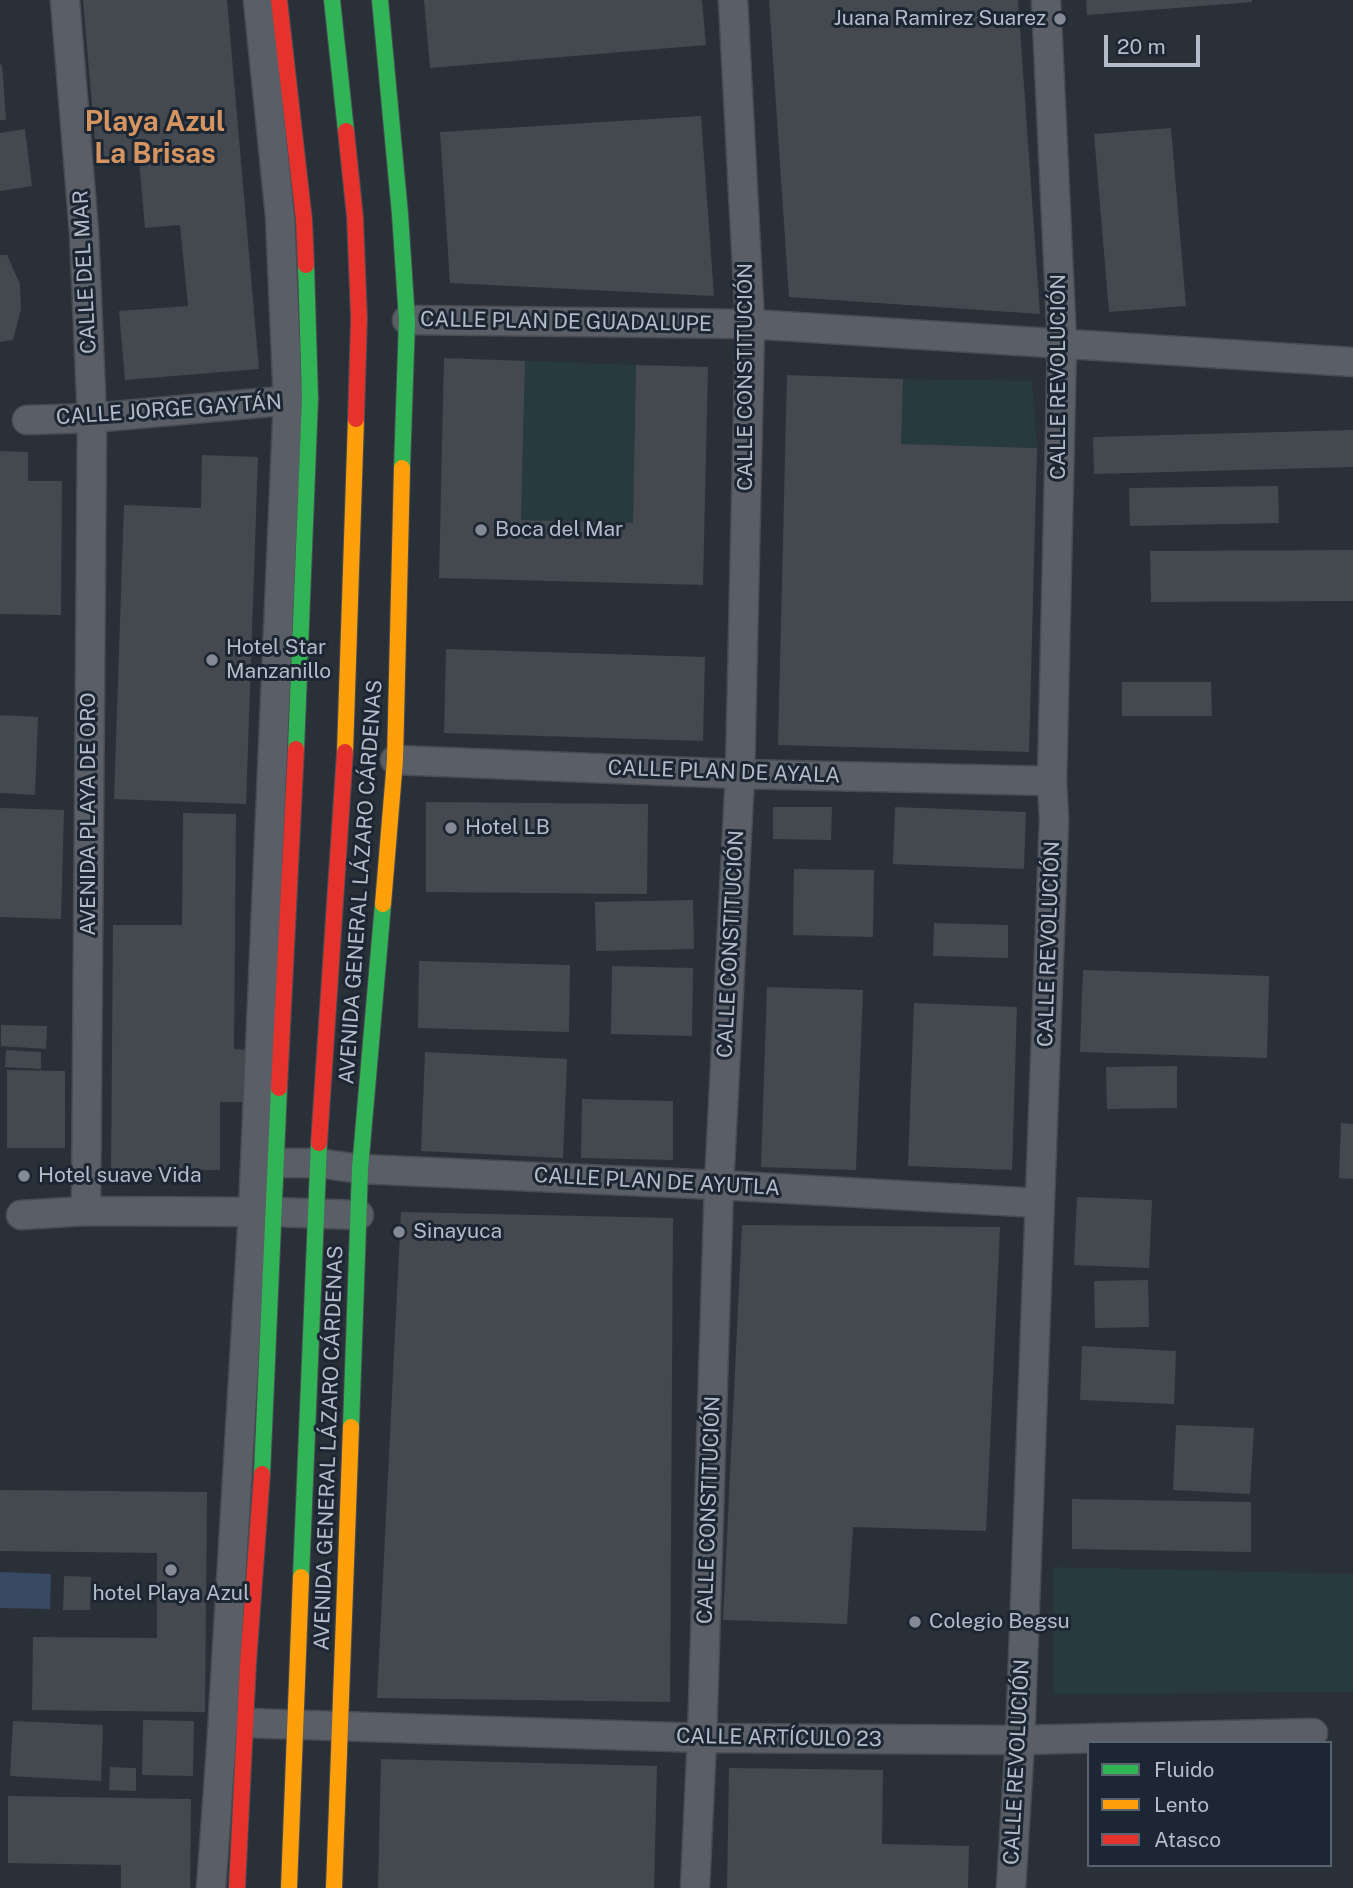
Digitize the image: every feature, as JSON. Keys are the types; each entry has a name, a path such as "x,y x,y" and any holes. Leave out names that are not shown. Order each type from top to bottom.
{"street":[{"name":"CALLE DEL MAR","path":"65,0 84,232 92,418"},
{"path":"237,1888 248,1664 264,1443 263,1212 275,1163 296,745 299,400 258,0"},
{"path":"211,1888 263,1212 299,400 304,220 279,0"},
{"name":"AVENIDA GENERAL LÁZARO CÁRDENAS","path":"289,1888 318,1163 346,744 359,318 355,217 332,0"},
{"name":"AVENIDA GENERAL LÁZARO CÁRDENAS","path":"334,1888 360,1168 395,760 407,320 380,0"},
{"name":"CALLE CONSTITUCIÓN","path":"695,1888 719,1185 740,774 750,324 733,0"},
{"name":"CALLE REVOLUCIÓN","path":"1011,1888 1020,1740 1054,820 1052,781 1062,343 1046,0"},
{"name":"CALLE PLAN DE GUADALUPE","path":"407,320 750,324 1353,362"},
{"name":"CALLE JORGE GAYTÁN","path":"27,420 92,418 299,400"},
{"name":"AVENIDA PLAYA DE ORO","path":"86,1211 92,418"},
{"name":"CALLE PLAN DE AYALA","path":"395,760 740,774 1052,781"},
{"name":"CALLE PLAN DE AYUTLA","path":"275,1163 318,1163 360,1168 1039,1203"},
{"path":"21,1215 86,1211 359,1215"},
{"name":"CALLE ARTÍCULO 23","path":"246,1723 702,1738 1020,1740 1312,1733"}],"green space":[{"path":"525,361 636,365 633,523 521,520"},
{"path":"903,379 1032,381 1037,448 901,444"},
{"path":"1053,1567 1353,1574 1353,1692 1054,1694"}],"water":[{"path":"0,1572 51,1574 50,1609 0,1608"}],"building":[{"path":"83,0 227,0 259,369 125,380 119,311 188,306 180,225 145,228 139,160 97,164"},
{"path":"424,0 702,0 706,45 430,68"},
{"path":"769,0 1018,0 1040,314 789,297"},
{"path":"1086,0 1252,0 1252,2 1087,15"},
{"path":"2,64 6,120 0,120"},
{"path":"701,116 714,296 450,283 440,132"},
{"path":"1171,128 1186,306 1109,312 1094,134"},
{"path":"25,129 32,186 0,191 0,133"},
{"path":"0,255 7,255 20,284 21,309 13,340 0,342"},
{"path":"444,358 525,361 521,520 633,523 636,365 708,367 703,585 439,578"},
{"path":"787,375 903,379 901,444 1037,448 1029,752 778,745"},
{"path":"1353,430 1353,467 1094,474 1093,437"},
{"path":"0,451 28,452 28,481 62,481 61,615 0,614"},
{"path":"202,455 258,457 246,804 114,799 124,505 201,508"},
{"path":"1278,486 1279,523 1130,526 1129,488"},
{"path":"1353,550 1353,601 1151,602 1150,551"},
{"path":"446,649 705,657 703,741 444,733"},
{"path":"1122,682 1211,682 1212,716 1122,716"},
{"path":"0,715 38,717 35,795 0,793"},
{"path":"426,802 648,804 647,894 426,892"},
{"path":"773,807 832,807 831,840 773,839"},
{"path":"895,807 1026,812 1024,869 893,864"},
{"path":"0,808 64,810 61,919 0,917"},
{"path":"183,813 236,814 234,1049 247,1050 247,1102 220,1102 220,1170 111,1169 113,925 182,925"},
{"path":"794,869 874,870 873,937 793,935"},
{"path":"693,900 694,949 596,951 595,902"},
{"path":"934,923 1008,925 1008,958 933,956"},
{"path":"419,961 570,965 569,1032 418,1028"},
{"path":"612,966 693,968 692,1036 611,1034"},
{"path":"1083,970 1269,976 1267,1058 1080,1052"},
{"path":"767,987 863,990 856,1170 761,1167"},
{"path":"914,1003 1017,1007 1012,1170 908,1166"},
{"path":"1,1025 47,1026 46,1049 1,1046"},
{"path":"6,1050 41,1052 41,1069 5,1067"},
{"path":"425,1052 567,1059 563,1158 421,1151"},
{"path":"1177,1066 1177,1108 1107,1109 1106,1067"},
{"path":"7,1070 65,1071 65,1148 7,1148"},
{"path":"582,1099 673,1101 673,1160 581,1158"},
{"path":"1341,1123 1353,1124 1353,1179 1339,1178"},
{"path":"1077,1197 1152,1200 1149,1268 1074,1265"},
{"path":"401,1212 673,1218 670,1702 377,1698"},
{"path":"742,1225 1000,1227 986,1531 853,1527 847,1624 723,1620"},
{"path":"1148,1280 1149,1327 1095,1328 1094,1281"},
{"path":"1082,1346 1176,1351 1174,1404 1080,1400"},
{"path":"1176,1425 1254,1428 1250,1494 1173,1490"},
{"path":"0,1490 207,1492 205,1712 32,1710 33,1637 157,1638 157,1553 0,1551"},
{"path":"1072,1499 1251,1502 1251,1552 1072,1549"},
{"path":"64,1576 91,1577 90,1610 63,1610"},
{"path":"143,1720 194,1721 193,1776 142,1775"},
{"path":"13,1721 103,1725 101,1781 10,1776"},
{"path":"381,1759 657,1766 654,1888 378,1888"},
{"path":"110,1767 136,1768 136,1791 109,1790"},
{"path":"729,1768 883,1770 882,1844 969,1846 968,1888 727,1888"},
{"path":"8,1796 191,1799 190,1888 121,1888 121,1865 8,1863"}],"traffic: fast":[{"path":"332,0 346,131"},
{"path":"380,0 407,320 402,468"},
{"path":"296,749 310,398 306,265"},
{"path":"351,1427 360,1169 383,904"},
{"path":"262,1474 279,1088"},
{"path":"301,1577 319,1143"}],"traffic: slow":[{"path":"345,752 356,419"},
{"path":"383,904 395,760 402,468"},
{"path":"334,1888 351,1427"},
{"path":"289,1888 301,1577"}],"traffic: jam":[{"path":"279,0 304,220 306,265"},
{"path":"346,131 355,217 359,318 356,419"},
{"path":"279,1088 296,749"},
{"path":"319,1143 345,752"},
{"path":"237,1888 248,1664 262,1474"}],"place":[{"name":"Juana Ramirez Suarez","path":"1060,19"},
{"name":"Boca del Mar","path":"481,530"},
{"name":"Hotel Star Manzanillo","path":"212,660"},
{"name":"Hotel LB","path":"451,828"},
{"name":"Hotel suave Vida","path":"24,1176"},
{"name":"Sinayuca","path":"399,1232"},
{"name":"hotel Playa Azul","path":"171,1570"},
{"name":"Colegio Begsu","path":"915,1622"}],"district":[{"name":"Playa Azul La Brisas","path":"155,138"}]}
